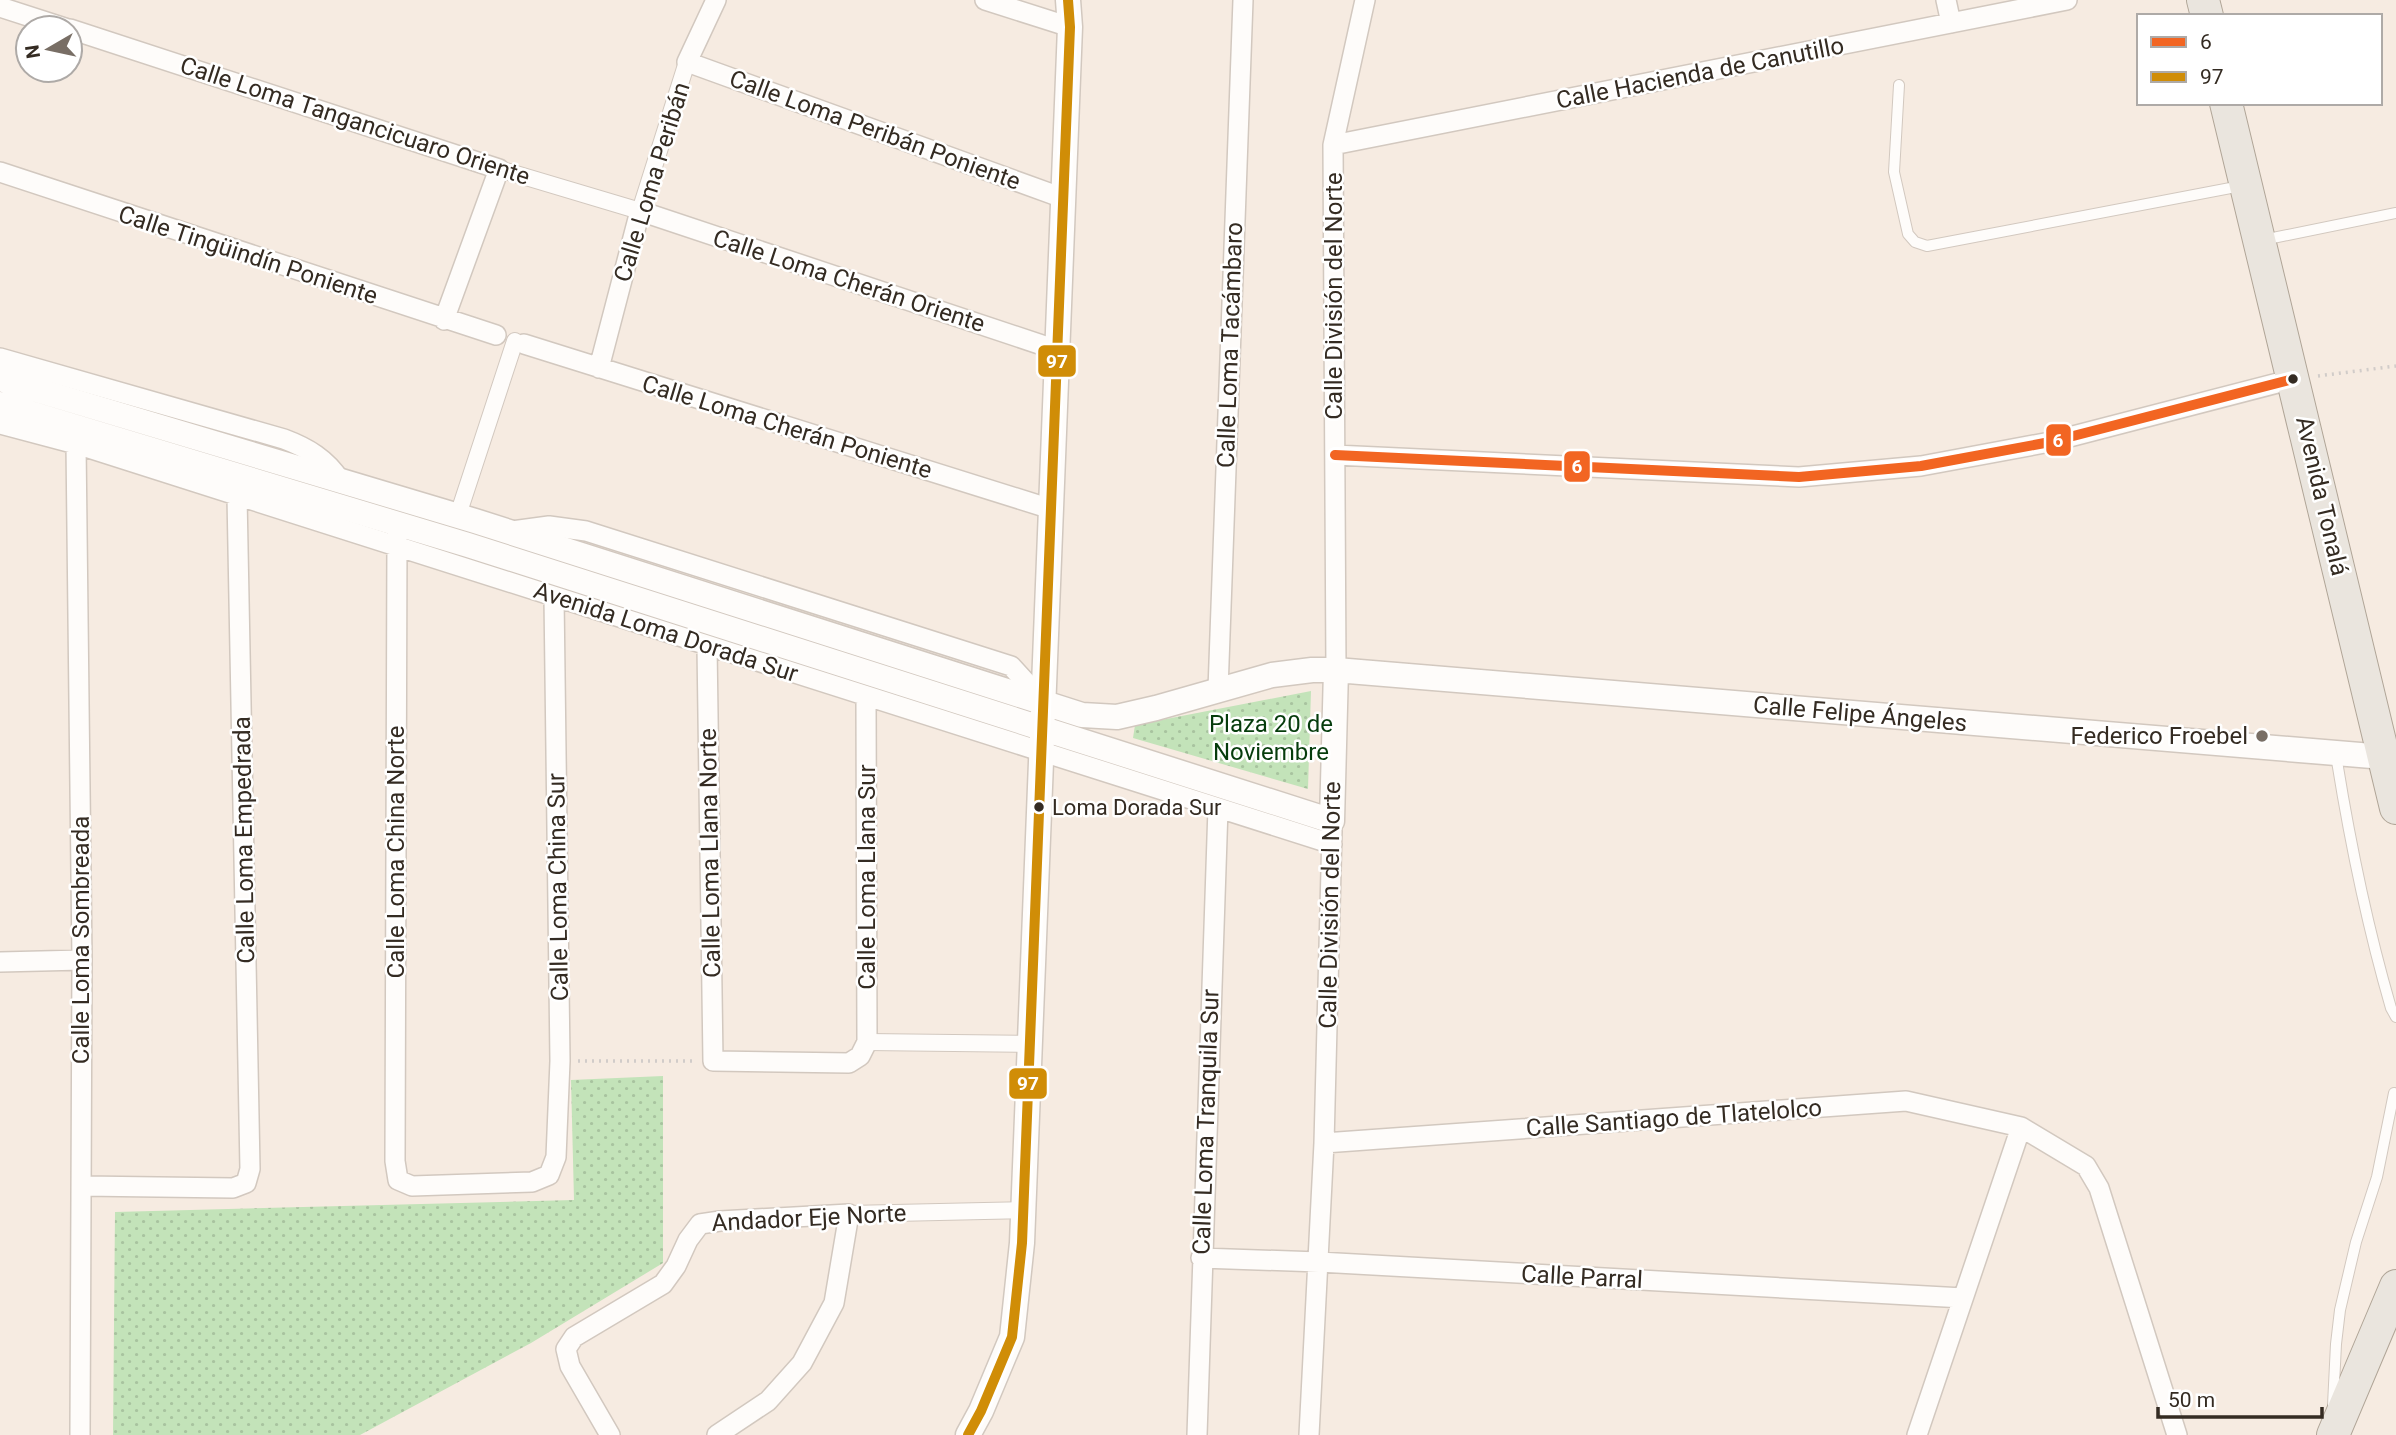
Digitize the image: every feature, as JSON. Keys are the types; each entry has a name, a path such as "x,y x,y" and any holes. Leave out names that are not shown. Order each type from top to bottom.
{"main road":[{"name":"Avenida Tonalá","path":"2226,105 2396,808"},
{"path":"2332,1433 2396,1286"}],"street":[{"name":"Calle Loma Peribán","path":"599,368 640,211 687,62 716,0"},
{"path":"985,0 1070,27"},
{"path":"968,1435 1012,1337 1022,1243 1070,27 1068,0"},
{"name":"Calle Loma Tacámbaro","path":"1218,690 1243,0"},
{"name":"Calle División del Norte","path":"1309,1435 1324,1143 1336,670 1333,145 1365,0"},
{"path":"1946,0 1951,23"},
{"name":"Calle Hacienda de Canutillo","path":"1333,145 2067,0"},
{"name":"Calle Loma Tangancicuaro Oriente","path":"0,7 22,14"},
{"name":"Calle Loma Tangancicuaro Oriente","path":"84,34 499,169 640,211"},
{"name":"Calle Loma Peribán Poniente","path":"687,62 1063,198"},
{"path":"444,320 499,169"},
{"name":"Calle Tingüindín Poniente","path":"0,172 511,340"},
{"name":"Calle Loma Cherán Oriente","path":"640,211 1058,350"},
{"path":"468,545 467,518 511,340"},
{"name":"Calle Loma Cherán Poniente","path":"511,340 1051,509"},
{"path":"0,358 295,443 316,454 340,480"},
{"name":"Avenida Loma Dorada Sur","path":"0,379 467,518 1082,715 1117,717 1272,675 1336,670"},
{"path":"1335,455 1799,477 1921,466 2050,442 2293,379"},
{"name":"Avenida Loma Dorada Sur","path":"0,404 397,535 554,597 866,696 1042,740 1218,808 1332,833"},
{"name":"Avenida Loma Dorada Sur","path":"0,424 76,444 237,496 397,535 468,545 1042,740 1332,833"},
{"name":"Calle Loma Sombreada","path":"76,444 83,1186 80,1435"},
{"name":"Calle Loma Empedrada","path":"83,1186 233,1188 247,1183 250,1155 237,496"},
{"name":"Calle Loma China Norte","path":"397,535 395,1161 398,1180 412,1186 532,1182 549,1175"},
{"name":"Calle Loma China Sur","path":"549,1175 556,1157 560,1060 554,597"},
{"name":"Calle Loma Llana Norte","path":"707,646 713,1061"},
{"name":"Calle Felipe Ángeles","path":"1336,670 2384,758"},
{"name":"Calle Loma Llana Sur","path":"863,1049 866,696"},
{"name":"Calle Loma Tranquila Sur","path":"1197,1435 1218,808"},
{"path":"0,962 82,960"},
{"path":"713,1061 849,1063 863,1049 1030,1044"},
{"name":"Calle Santiago de Tlatelolco","path":"1324,1143 1906,1101 2021,1127 2086,1166 2099,1188 2177,1435"},
{"path":"1917,1435 2021,1127"},
{"name":"Andador Eje Norte","path":"610,1435 570,1366 566,1349 574,1336 663,1284 700,1224 849,1214 1024,1210"},
{"path":"717,1435 768,1401 802,1363 834,1303 849,1214"},
{"name":"Calle Parral","path":"1201,1258 1319,1262 1963,1298"}],"lane":[{"path":"1899,85 1894,172 1908,234 1915,242 1927,246 2245,185"},
{"path":"2259,241 2396,214"},
{"path":"2336,754 2351,851 2370,936 2396,1017"},
{"path":"2332,1433 2340,1310 2356,1242 2377,1177 2394,1093"}],"path":[{"path":"2293,379 2396,366"},
{"path":"560,1060 713,1061"}],"green space":[{"name":"Plaza 20 de Noviembre","path":"1311,691 1308,789 1133,738 1135,725"},
{"path":"663,1076 663,1263 531,1343 360,1435 113,1435 115,1212 574,1200 571,1080"}],"transit line":[{"name":"97","path":"968,1435 1012,1337 1022,1243 1070,27 1068,0"},
{"name":"6","path":"1335,455 1799,477 1921,466 2050,442 2293,379"}],"place":[{"name":"Federico Froebel","path":"2262,736"},
{"name":"Loma Dorada Sur","path":"1039,807"}]}
